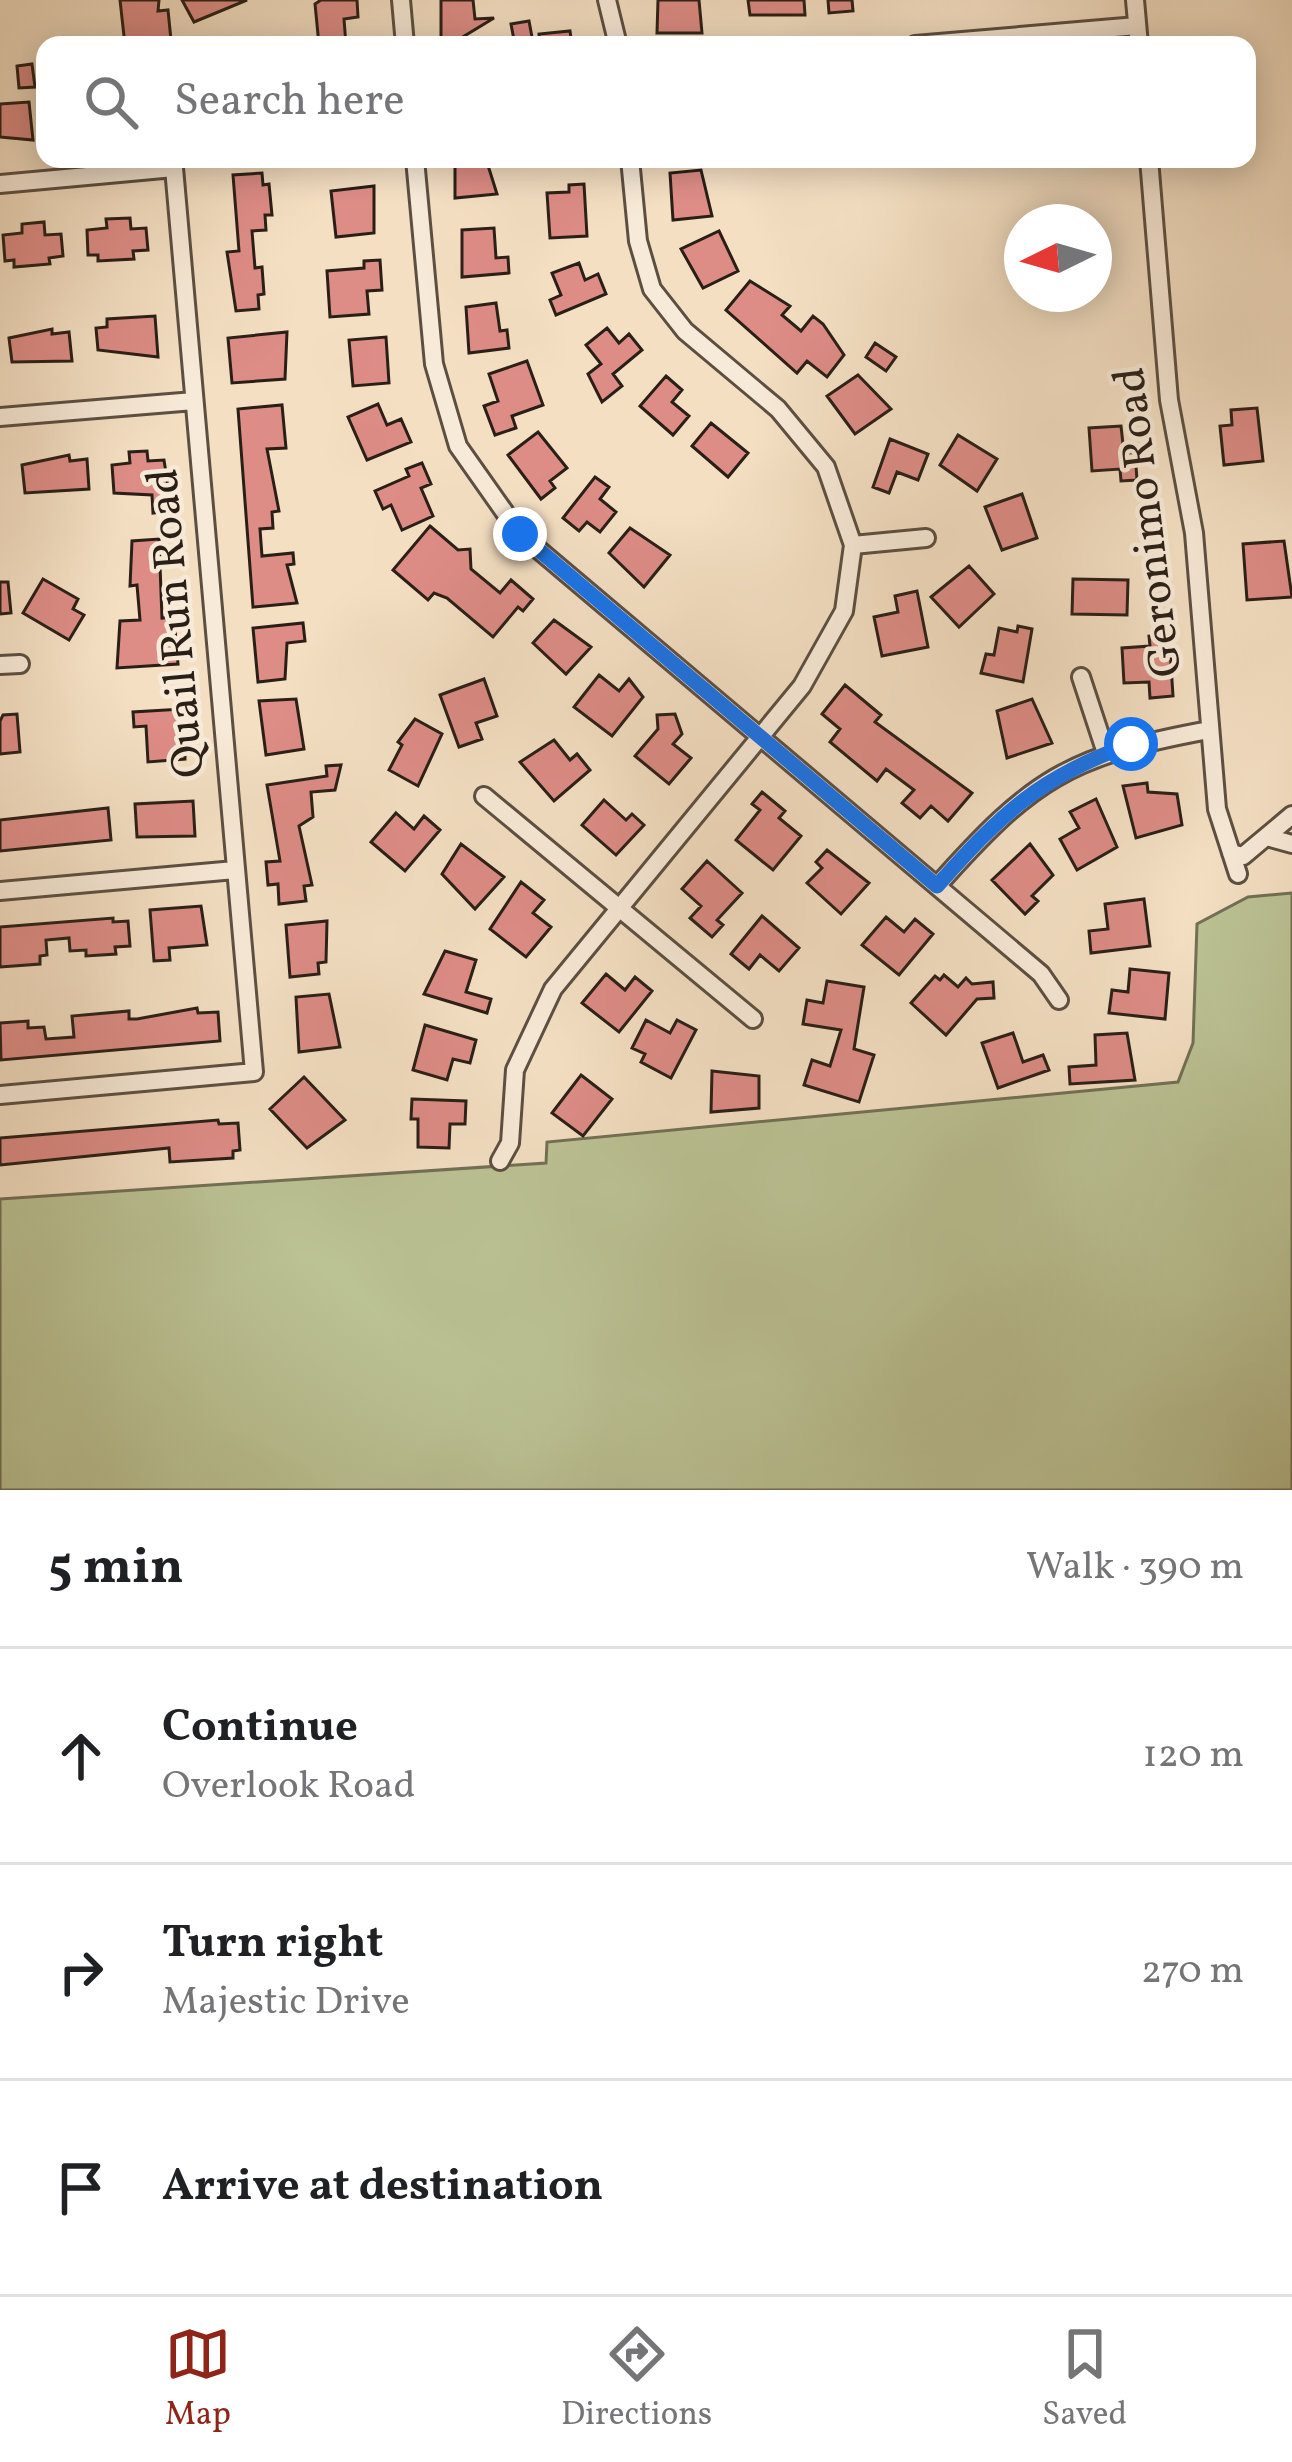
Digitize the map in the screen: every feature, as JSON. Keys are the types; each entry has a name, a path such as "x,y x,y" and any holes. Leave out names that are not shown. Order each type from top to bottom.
{"street":[{"path":"401,0 404,36"},
{"path":"607,0 616,36"},
{"path":"1136,0 1138,35"},
{"name":"Quail Run Road","path":"0,184 174,168 254,1072 0,1095"},
{"path":"417,168 434,364 458,446 520,534 1041,974 1059,1000"},
{"path":"500,1161 510,1143 515,1070 553,989 802,686 844,611 853,545 826,466 778,409 685,331 652,289 638,242 631,168"},
{"name":"Geronimo Road","path":"1150,168 1169,400 1194,533 1217,808 1238,874"},
{"path":"0,416 194,401"},
{"path":"853,545 926,538"},
{"path":"0,665 20,664"},
{"path":"1081,677 1106,753"},
{"path":"937,886 998,818 1064,769 1106,753 1209,730"},
{"path":"484,796 753,1019"},
{"path":"1232,853 1243,856 1292,815"},
{"path":"1267,837 1292,844"},
{"path":"0,891 236,870"}],"green space":[{"path":"1292,893 1292,1490 0,1490 0,1199 546,1163 547,1142 1178,1082 1193,1043 1197,924 1248,897"}],"building":[{"path":"120,0 159,0 158,11 168,10 171,36 124,36"},
{"path":"182,0 247,0 194,22"},
{"path":"357,0 358,17 344,19 345,36 318,36 315,4"},
{"path":"441,0 473,0 475,19 494,18 464,36 441,36"},
{"path":"658,0 699,0 702,33 657,33"},
{"path":"748,0 804,0 805,15 750,15"},
{"path":"828,0 852,0 853,11 829,13"},
{"path":"529,21 532,36 513,36 511,24"},
{"path":"570,31 571,36 539,36"},
{"path":"32,64 35,87 19,88 17,66"},
{"path":"29,102 33,140 0,137 0,104"},
{"path":"455,168 489,168 497,194 455,198"},
{"path":"701,170 712,216 673,220 670,173"},
{"path":"262,173 263,185 269,184 272,215 265,215 266,230 252,231 255,268 262,267 264,294 258,295 259,309 236,311 227,252 239,251 233,175"},
{"path":"584,184 587,236 550,238 547,193 569,192 569,185"},
{"path":"374,186 374,233 336,237 331,191"},
{"path":"130,218 131,229 146,228 148,250 133,251 134,259 98,261 98,255 88,255 87,230 107,228 106,219"},
{"path":"44,222 45,235 61,234 63,256 49,258 50,264 14,267 14,260 5,261 3,235 22,233 22,224"},
{"path":"494,228 496,258 508,257 509,273 462,277 462,230"},
{"path":"719,231 738,271 703,288 681,249"},
{"path":"380,260 382,290 367,291 369,314 330,317 327,271 364,268 364,261"},
{"path":"579,263 585,280 598,274 606,294 556,315 550,300 561,295 552,273"},
{"path":"750,281 790,306 782,315 801,331 813,316 823,324 844,355 827,377 807,361 797,373 726,310"},
{"path":"496,303 500,331 507,330 509,348 469,353 466,307"},
{"path":"155,316 158,357 98,350 96,328 107,327 107,319"},
{"path":"607,328 619,343 629,334 642,350 613,374 622,386 602,402 588,374 601,364 586,345"},
{"path":"52,329 52,334 69,332 72,361 12,362 9,338"},
{"path":"287,332 285,379 232,383 228,338"},
{"path":"386,337 389,383 353,386 349,340"},
{"path":"875,343 896,357 886,371 866,357"},
{"path":"527,361 543,405 512,416 516,428 495,435 484,406 498,401 489,374"},
{"path":"858,375 891,409 855,434 827,396"},
{"path":"666,376 682,390 672,402 689,416 673,435 640,406"},
{"path":"378,404 387,425 401,419 411,442 367,460 348,417"},
{"path":"282,405 286,448 267,449 279,511 272,512 273,528 260,529 262,556 293,553 294,564 287,565 297,603 253,607 238,409"},
{"path":"1257,408 1263,461 1224,465 1220,426 1232,425 1231,410"},
{"path":"711,423 748,453 728,477 692,446"},
{"path":"1121,426 1124,453 1135,452 1137,480 1121,481 1120,469 1092,471 1089,428"},
{"path":"538,432 567,468 550,481 555,488 541,499 508,455"},
{"path":"958,435 997,459 977,491 940,465"},
{"path":"890,439 928,454 918,480 897,472 889,493 873,487"},
{"path":"147,451 148,461 164,460 172,511 153,513 152,495 114,493 112,465 130,463 129,452"},
{"path":"69,455 70,461 87,459 89,489 25,493 22,465"},
{"path":"422,463 431,484 421,488 433,516 402,530 391,505 383,509 375,491 409,476 406,469"},
{"path":"595,477 609,487 600,499 616,512 600,532 587,522 579,531 563,518"},
{"path":"1022,494 1037,538 1002,550 985,507"},
{"path":"430,526 458,550 470,549 471,569 500,593 511,580 533,599 523,611 518,607 493,637 447,598 434,593 428,600 393,570"},
{"path":"630,528 670,555 644,587 609,553"},
{"path":"159,539 162,618 174,617 178,664 117,668 120,621 140,620 137,585 130,586 132,541"},
{"path":"1284,541 1292,597 1247,600 1243,544"},
{"path":"969,566 994,594 959,627 931,597"},
{"path":"43,579 78,599 73,609 84,615 69,640 23,613"},
{"path":"1073,579 1128,580 1127,615 1072,614"},
{"path":"0,582 8,582 11,613 0,614"},
{"path":"917,591 928,647 882,656 874,617 898,612 895,596"},
{"path":"554,620 591,647 566,674 533,643"},
{"path":"303,623 305,641 287,643 285,679 258,682 253,628"},
{"path":"1018,626 1032,629 1023,682 981,673 986,654 994,655 999,628 1017,632"},
{"path":"1169,634 1173,696 1150,698 1149,682 1124,683 1122,648 1150,646 1149,636"},
{"path":"599,675 619,691 629,679 643,697 612,736 574,707"},
{"path":"484,679 497,716 476,723 482,739 459,747 440,695"},
{"path":"845,685 881,715 875,722 972,793 948,821 931,806 920,818 902,803 914,790 886,769 877,781 830,742 840,729 822,714"},
{"path":"296,699 304,749 266,755 259,701"},
{"path":"1032,699 1052,743 1007,758 997,711"},
{"path":"182,709 179,747 185,746 185,759 148,762 146,726 134,727 133,712"},
{"path":"17,714 20,752 0,754 0,721 3,715"},
{"path":"675,714 682,734 673,744 691,758 669,784 635,756 658,729 657,715"},
{"path":"415,719 442,734 418,786 389,770 402,745 398,742"},
{"path":"554,740 570,760 577,754 590,770 554,801 520,762"},
{"path":"341,765 335,790 311,792 313,817 299,826 312,885 304,886 306,901 279,904 278,884 268,885 266,862 280,861 267,785 327,776 326,766"},
{"path":"1147,783 1148,792 1177,794 1182,825 1136,838 1123,786"},
{"path":"762,792 785,811 779,818 801,836 773,870 736,840 760,810 752,804"},
{"path":"1096,799 1117,847 1077,870 1060,839 1079,828 1070,812"},
{"path":"604,800 626,820 632,814 644,825 616,855 582,825"},
{"path":"193,801 195,836 137,837 135,804"},
{"path":"108,808 111,840 0,851 0,820"},
{"path":"396,813 414,829 424,816 440,830 405,871 371,842"},
{"path":"461,844 504,877 475,909 442,874"},
{"path":"1030,844 1053,875 1032,896 1038,901 1025,914 992,880"},
{"path":"827,850 869,883 841,914 807,883 822,868 816,862"},
{"path":"707,861 742,893 717,920 723,925 712,937 690,918 701,906 682,889"},
{"path":"521,882 544,900 533,913 551,927 526,957 490,929"},
{"path":"1144,899 1150,946 1091,953 1089,931 1108,929 1105,904"},
{"path":"201,906 207,945 169,948 170,960 154,961 150,910"},
{"path":"762,916 799,948 779,971 760,955 749,969 731,954"},
{"path":"886,917 904,932 915,919 933,934 899,975 862,945"},
{"path":"113,918 113,922 128,921 130,946 115,947 116,954 86,956 86,950 70,951 69,938 46,940 47,955 40,956 40,964 0,967 0,927"},
{"path":"327,921 326,962 318,963 319,974 290,977 286,925"},
{"path":"445,951 476,960 466,992 491,999 487,1013 424,994"},
{"path":"1130,969 1169,973 1165,1019 1109,1013 1112,990 1128,992"},
{"path":"606,974 625,990 635,977 652,991 619,1032 582,1003"},
{"path":"944,975 958,987 966,978 972,984 993,982 994,998 977,999 946,1035 911,1003 935,976 940,980"},
{"path":"827,981 864,987 854,1049 874,1055 859,1102 804,1085 812,1060 830,1066 841,1030 803,1024 807,1000 823,1003"},
{"path":"329,994 340,1047 299,1052 296,997"},
{"path":"197,1008 198,1013 218,1012 220,1041 1,1060 0,1023 28,1021 28,1028 44,1027 46,1039 74,1037 72,1016 129,1011 129,1019 137,1019"},
{"path":"646,1020 670,1033 677,1020 696,1030 671,1078 641,1062 645,1054 632,1048"},
{"path":"425,1025 476,1040 470,1063 453,1059 447,1080 413,1070"},
{"path":"1013,1033 1023,1062 1043,1055 1049,1070 998,1088 982,1043"},
{"path":"1127,1033 1135,1080 1070,1084 1069,1067 1096,1065 1095,1035"},
{"path":"712,1071 759,1076 759,1108 711,1112"},
{"path":"581,1075 612,1099 583,1136 552,1113"},
{"path":"304,1077 345,1120 307,1148 270,1109"},
{"path":"412,1099 466,1101 465,1124 450,1124 449,1148 418,1147"},
{"path":"218,1120 219,1124 238,1123 240,1150 233,1151 233,1158 170,1162 169,1148 0,1165 0,1138"}],"route":[{"path":"520,534 937,886 998,818 1064,769 1131,744"}]}
